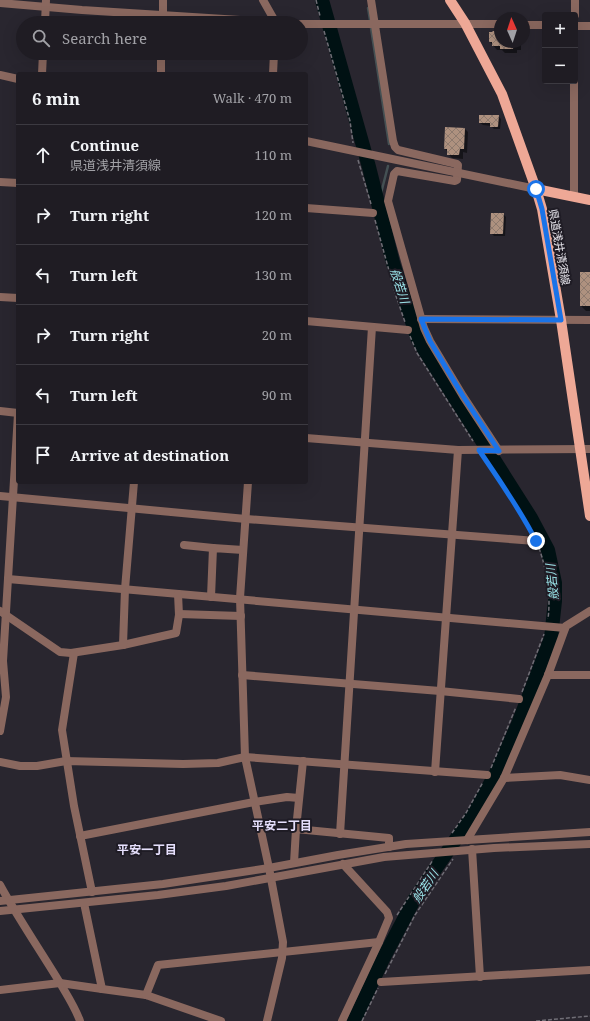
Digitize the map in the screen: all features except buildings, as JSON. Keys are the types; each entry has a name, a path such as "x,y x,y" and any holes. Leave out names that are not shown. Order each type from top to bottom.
{"main road":[{"name":"県道浅井清須線","path":"450,0 465,23 502,94 542,209 585,449 590,516"},
{"path":"536,189 590,200"}],"street":[{"path":"163,16 164,0"},
{"path":"264,0 272,16"},
{"path":"371,0 395,147 398,150 458,165 457,180 455,181 397,171 394,174 388,201 421,319 430,341 463,396 499,451"},
{"path":"575,0 575,12"},
{"path":"0,3 46,3 141,16"},
{"path":"45,16 46,3"},
{"path":"308,24 494,24"},
{"path":"530,25 542,25"},
{"path":"578,26 590,26"},
{"path":"42,72 43,60"},
{"path":"161,60 161,72"},
{"path":"273,72 274,60"},
{"path":"0,74 16,78"},
{"path":"574,84 574,196"},
{"path":"308,141 536,189"},
{"path":"0,182 16,183"},
{"path":"308,208 373,213"},
{"path":"0,297 16,298"},
{"path":"421,319 590,320"},
{"path":"308,322 408,330"},
{"path":"340,834 372,327"},
{"path":"0,411 16,413"},
{"path":"308,438 458,450 499,451 585,449"},
{"path":"0,731 6,697 1,661 3,613 8,579 16,447"},
{"path":"435,772 458,450"},
{"path":"123,645 125,589 134,484"},
{"path":"248,484 240,598 245,756 283,942 282,958 267,1021"},
{"path":"0,496 246,519 536,541"},
{"path":"184,545 243,550"},
{"path":"211,597 213,548"},
{"path":"8,579 211,597 240,598 565,628"},
{"path":"3,613 60,652 74,653 123,645 176,633 178,594"},
{"path":"465,841 504,778 548,675 566,626 590,611"},
{"path":"178,614 241,616"},
{"path":"74,653 62,730 66,761 92,892"},
{"path":"242,675 519,699"},
{"path":"548,675 590,675"},
{"path":"0,762 20,766 37,766 66,761 183,764 218,763 245,756 487,775"},
{"path":"294,863 303,761"},
{"path":"504,778 560,775 590,780"},
{"path":"80,836 254,802 287,797 299,798"},
{"path":"296,829 388,838 389,847"},
{"path":"0,901 163,884 269,868 338,854 406,844 590,832"},
{"path":"0,911 158,895 226,886 384,857 472,849 590,844"},
{"path":"472,849 480,977"},
{"path":"342,1021 389,918 387,912 343,864"},
{"path":"0,885 70,999 80,1021"},
{"path":"84,903 102,989"},
{"path":"146,995 158,965 379,942"},
{"path":"381,982 590,970"},
{"path":"0,990 60,983 146,995 221,1021"}],"path":[{"path":"316,0 324,24 350,121 356,152 396,296 417,353 523,516 536,541 545,567 548,583 549,597 547,626 519,699 487,775 466,813 447,842"},
{"path":"362,1021 415,915 458,850"},
{"path":"389,918 397,915 433,862 438,852"},
{"path":"536,1021 590,1016"}],"waterway":[{"name":"般若川","path":"322,0 369,167 393,263 418,340 531,518 548,550 555,583 555,601 551,638 518,724 496,773 474,813 414,900 383,959 354,1021"},
{"path":"368,8 370,20"},
{"path":"371,28 389,144"},
{"path":"378,205 388,166"}],"district":[{"name":"平安二丁目","path":"282,825"},
{"name":"平安一丁目","path":"147,849"}],"route":[{"path":"536,189 542,209 561,320 421,319 430,341 463,396 499,451 479,450 523,516 536,541"}]}
